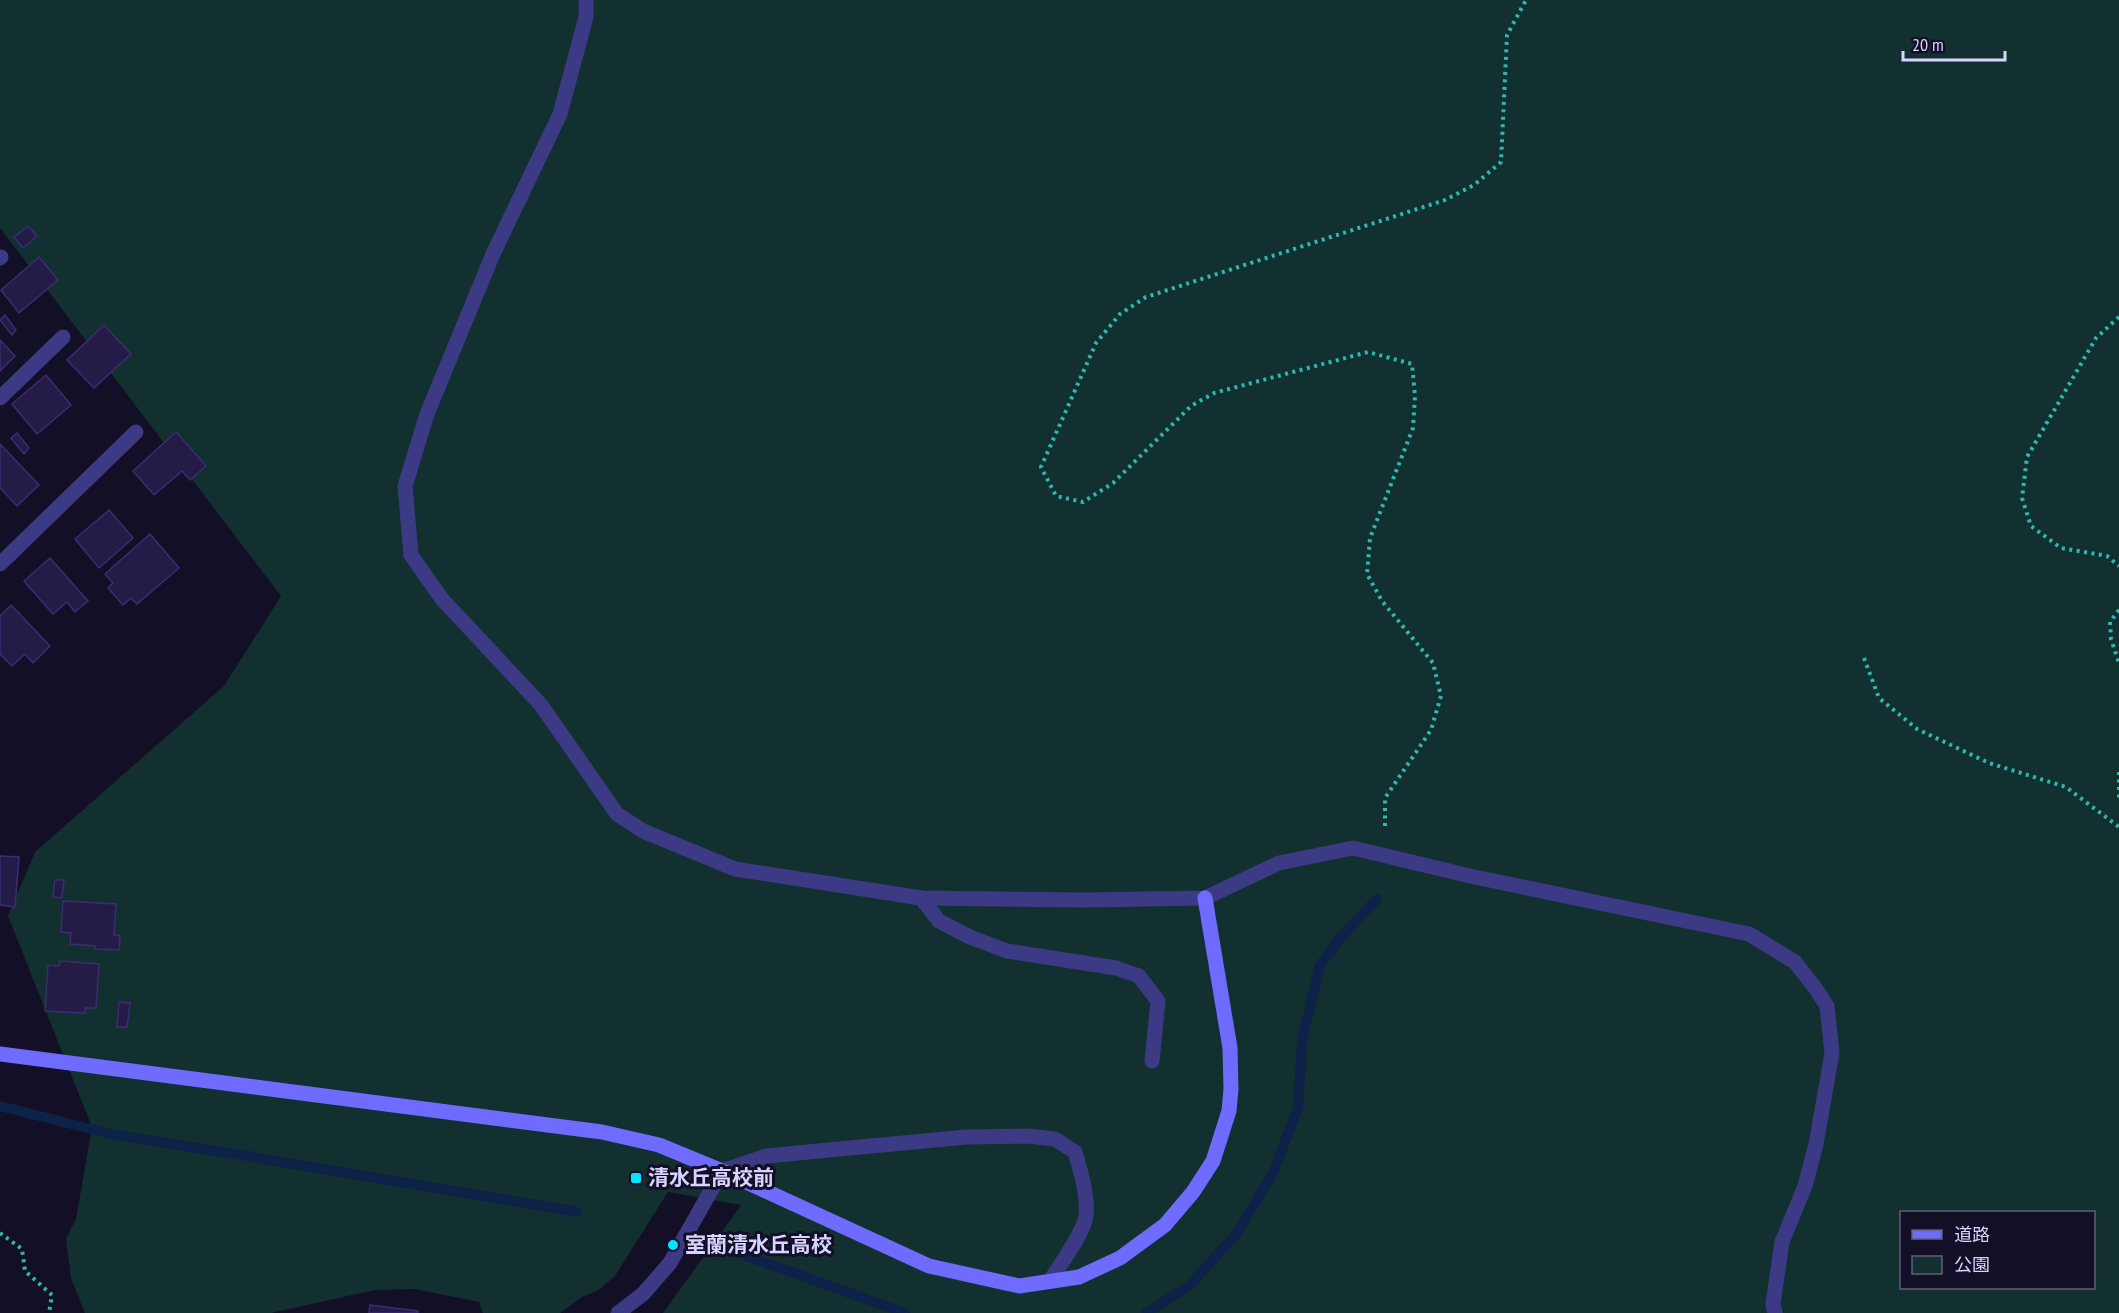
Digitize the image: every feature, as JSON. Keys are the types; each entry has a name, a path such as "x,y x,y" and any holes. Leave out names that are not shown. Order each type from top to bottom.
{"street":[{"path":"586,0 586,17 560,114 493,254 427,414 405,486 411,555 442,600 541,705 617,814 643,831 735,869 921,898 1084,900 1205,898 1279,863 1353,848 1470,876 1749,934 1795,962 1827,1006 1832,1053 1816,1144 1805,1186 1782,1242 1773,1304 1775,1313"},
{"path":"0,398 63,337"},
{"path":"2,557 136,432"},
{"path":"921,898 939,921 970,937 1007,951 1116,968 1139,976 1158,1002 1152,1061"},
{"path":"0,1054 602,1132 659,1145 722,1171 929,1266 1019,1286 1079,1277 1120,1258 1165,1225 1193,1192 1213,1161 1229,1111 1230,1048 1205,898"},
{"path":"618,1313 642,1294 670,1263 722,1171 766,1156 966,1137 1027,1136 1055,1139 1075,1152 1085,1185 1086,1218 1073,1245 1050,1281"}],"path":[{"path":"1385,826 1385,798 1431,730 1441,696 1433,663 1382,601 1367,574 1370,538 1413,428 1415,396 1412,364 1368,352 1214,393 1191,406 1113,483 1083,502 1056,496 1041,467 1095,344 1120,314 1146,297 1445,200 1474,185 1501,162 1507,35 1526,0"},
{"path":"2119,316 2096,338 2027,457 2022,498 2031,526 2061,548 2107,556 2119,566"},
{"path":"2119,610 2110,622 2111,639 2119,663"},
{"path":"1864,658 1879,698 1917,729 1989,763 2067,787 2119,827"},
{"path":"2119,772 2119,801"},
{"path":"0,1233 22,1249 25,1271 52,1295 50,1313"}],"green space":[{"path":"0,0 2119,0 2119,1313 663,1313 741,1205 668,1192 615,1276 597,1291 582,1297 560,1313 483,1313 479,1302 414,1289 375,1290 271,1313 85,1313 71,1278 66,1239 76,1219 92,1127 8,916 35,852 224,686 281,596 0,228"}],"building":[{"path":"28,226 37,236 23,248 14,237"},
{"path":"39,257 58,280 19,313 1,290"},
{"path":"5,315 16,330 12,335 0,320"},
{"path":"104,325 131,354 94,388 67,360"},
{"path":"0,340 15,356 0,371"},
{"path":"46,375 71,405 37,434 12,404"},
{"path":"176,432 206,466 190,480 182,471 154,495 133,471"},
{"path":"17,433 29,448 24,454 11,438"},
{"path":"0,444 39,485 17,506 0,488"},
{"path":"109,510 133,538 99,568 75,539"},
{"path":"150,534 179,568 137,604 131,598 123,605 108,588 113,583 105,574"},
{"path":"50,558 88,601 75,612 67,602 53,614 24,581"},
{"path":"11,605 50,646 33,663 25,654 12,666 0,654 0,616"},
{"path":"0,856 19,857 15,907 0,905"},
{"path":"55,880 64,880 62,898 53,897"},
{"path":"63,901 116,904 114,935 120,936 119,950 95,949 95,946 70,944 71,933 61,932"},
{"path":"60,961 99,964 96,1008 85,1008 85,1013 45,1011 48,965 59,966"},
{"path":"119,1002 130,1003 127,1027 117,1027"},
{"path":"370,1305 418,1311 418,1313 369,1313"}],"waterway":[{"path":"1146,1313 1189,1286 1237,1233 1273,1173 1298,1108 1302,1041 1320,965 1341,937 1377,899"},
{"path":"0,1106 115,1135 577,1212"},
{"path":"730,1250 905,1313"}],"place":[{"name":"清水丘高校前","path":"636,1178"},
{"name":"室蘭清水丘高校","path":"673,1245"}]}
